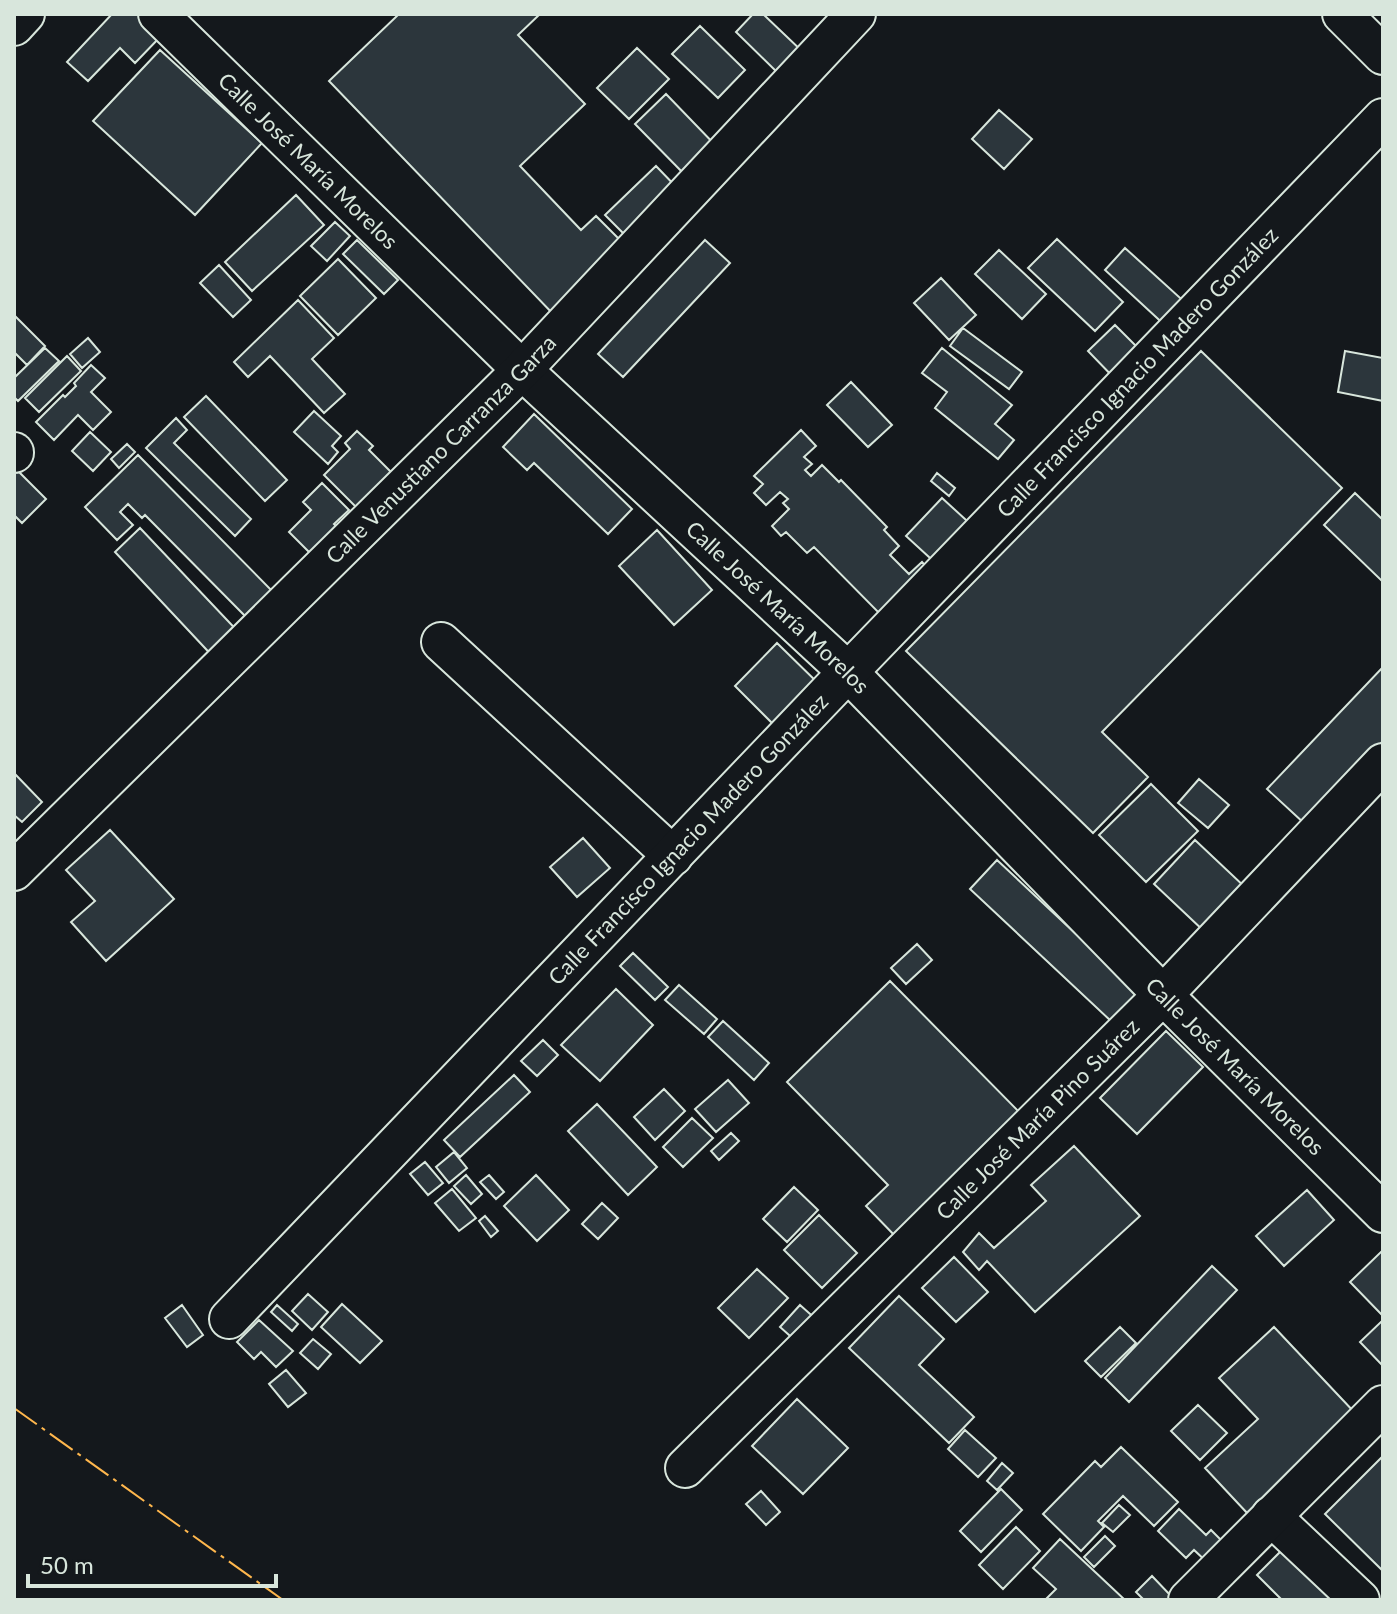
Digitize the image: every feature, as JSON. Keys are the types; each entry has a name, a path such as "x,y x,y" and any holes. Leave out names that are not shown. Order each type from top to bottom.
{"street":[{"path":"14,26 25,14"},
{"name":"Calle José María Morelos","path":"158,14 522,370 848,672 1163,995 1383,1213"},
{"name":"Calle Venustiano Carranza Garza","path":"14,871 522,370 856,14"},
{"path":"1342,14 1383,55"},
{"name":"Calle Francisco Ignacio Madero González","path":"229,1319 1383,118"},
{"path":"441,642 673,856"},
{"name":"Calle José María Pino Suárez","path":"685,1468 1163,995 1383,763"},
{"path":"1188,1600 1383,1405"},
{"path":"1271,1516 1360,1600"}],"building":[{"path":"112,14 139,14 162,35 135,63 120,48 88,81 67,62"},
{"path":"399,14 540,14 518,35 585,104 520,166 581,230 596,216 628,248 556,317 329,81"},
{"path":"753,14 763,14 805,54 782,77 736,32"},
{"path":"700,26 745,70 718,98 672,54"},
{"path":"637,48 669,79 629,119 597,88"},
{"path":"160,50 262,143 195,215 93,121"},
{"path":"666,94 720,150 689,179 635,124"},
{"path":"999,110 1032,139 1004,169 972,139"},
{"path":"656,166 683,194 632,242 605,215"},
{"path":"296,195 324,225 252,291 225,262"},
{"path":"335,222 350,236 327,261 311,246"},
{"path":"1057,239 1123,302 1095,331 1028,268"},
{"path":"357,240 398,280 384,294 343,254"},
{"path":"705,240 730,263 623,377 598,354"},
{"path":"1125,248 1189,306 1169,329 1105,270"},
{"path":"999,250 1046,294 1022,319 975,274"},
{"path":"338,259 376,298 338,335 300,296"},
{"path":"219,265 251,300 233,317 200,283"},
{"path":"941,278 976,315 949,340 914,303"},
{"path":"298,300 334,338 312,359 345,394 324,413 270,356 248,377 234,362"},
{"path":"14,315 45,346 27,365 14,352"},
{"path":"1115,325 1145,355 1118,382 1088,351"},
{"path":"963,328 1022,372 1009,389 950,346"},
{"path":"88,338 100,352 82,368 70,354"},
{"path":"45,348 59,361 18,401 14,397 14,378"},
{"path":"942,348 1012,405 995,424 1014,440 998,459 935,408 947,392 922,373"},
{"path":"1201,351 1342,488 1102,732 1148,777 1093,833 906,651"},
{"path":"1345,351 1383,358 1383,401 1338,392"},
{"path":"67,356 81,371 39,412 25,398"},
{"path":"91,365 105,378 91,392 111,412 93,430 78,415 54,440 36,422 76,386 74,383"},
{"path":"851,382 892,425 868,447 827,405"},
{"path":"206,396 287,480 265,501 184,417"},
{"path":"314,411 341,436 332,446 338,452 328,464 294,432"},
{"path":"534,414 632,509 608,534 534,463 527,470 503,447"},
{"path":"176,418 187,430 174,443 251,519 235,536 146,448"},
{"path":"801,430 816,446 804,457 812,464 805,470 811,476 822,465 839,482 841,480 887,527 884,530 899,546 890,555 909,574 922,562 932,573 881,615 814,547 807,553 786,532 781,536 772,526 789,509 783,503 788,499 780,492 766,505 754,493 763,484 754,476"},
{"path":"357,431 373,446 369,450 396,477 361,512 324,475 350,449 345,443"},
{"path":"90,432 111,452 93,471 72,451"},
{"path":"127,444 135,452 119,468 111,459"},
{"path":"138,455 277,596 251,622 145,515 142,518 128,504 120,512 133,525 117,540 85,507"},
{"path":"14,467 46,499 22,523 14,515"},
{"path":"937,473 955,488 949,496 931,481"},
{"path":"322,483 349,510 334,524 346,536 320,563 289,532 311,510 303,502"},
{"path":"1355,493 1383,520 1383,582 1324,525"},
{"path":"942,498 977,530 941,568 906,536"},
{"path":"140,528 245,639 219,663 115,552"},
{"path":"657,530 712,590 674,625 619,566"},
{"path":"777,643 823,688 780,731 735,686"},
{"path":"1383,667 1383,741 1305,824 1267,789"},
{"path":"14,773 42,802 22,822 14,815"},
{"path":"1199,779 1229,805 1208,828 1178,803"},
{"path":"1151,784 1198,831 1146,882 1099,835"},
{"path":"110,830 174,899 106,961 71,922 95,901 66,870"},
{"path":"583,838 610,868 577,897 550,867"},
{"path":"1195,840 1247,889 1206,933 1154,884"},
{"path":"997,860 1139,993 1112,1022 970,889"},
{"path":"917,944 932,960 906,984 891,968"},
{"path":"633,953 668,987 655,1000 620,966"},
{"path":"890,981 1024,1117 899,1240 866,1206 888,1185 787,1082"},
{"path":"679,985 717,1019 704,1034 665,1000"},
{"path":"616,989 653,1025 600,1081 561,1045"},
{"path":"723,1021 769,1063 754,1080 708,1037"},
{"path":"1166,1031 1203,1067 1137,1134 1100,1098"},
{"path":"543,1040 558,1055 537,1076 521,1061"},
{"path":"514,1075 530,1092 460,1157 444,1140"},
{"path":"728,1080 749,1103 716,1132 695,1109"},
{"path":"664,1089 685,1111 655,1140 634,1117"},
{"path":"597,1104 657,1167 628,1195 568,1131"},
{"path":"692,1118 713,1138 683,1167 663,1147"},
{"path":"731,1133 739,1141 719,1160 711,1151"},
{"path":"1074,1146 1140,1216 1035,1312 987,1261 979,1270 963,1252 979,1233 994,1248 1046,1201 1031,1185"},
{"path":"454,1152 467,1168 449,1183 436,1167"},
{"path":"425,1162 443,1183 428,1195 410,1174"},
{"path":"466,1175 482,1194 471,1204 454,1186"},
{"path":"489,1175 504,1192 496,1199 480,1182"},
{"path":"536,1175 569,1210 537,1241 504,1206"},
{"path":"794,1187 818,1210 787,1242 763,1219"},
{"path":"452,1189 476,1218 459,1231 435,1203"},
{"path":"1307,1190 1334,1220 1284,1266 1256,1236"},
{"path":"602,1203 618,1218 598,1239 582,1224"},
{"path":"819,1215 857,1253 822,1288 784,1250"},
{"path":"485,1216 498,1231 491,1237 479,1221"},
{"path":"1383,1250 1383,1316 1350,1282"},
{"path":"954,1257 988,1292 956,1322 922,1288"},
{"path":"1212,1266 1237,1290 1129,1402 1105,1378"},
{"path":"757,1269 788,1298 749,1338 718,1308"},
{"path":"308,1294 328,1312 312,1330 292,1311"},
{"path":"899,1296 944,1339 919,1365 974,1417 949,1443 849,1348"},
{"path":"342,1304 382,1341 360,1363 321,1327"},
{"path":"182,1305 203,1335 187,1347 165,1318"},
{"path":"277,1305 298,1324 292,1331 271,1312"},
{"path":"800,1305 818,1321 798,1343 780,1327"},
{"path":"259,1320 293,1351 276,1367 261,1352 254,1359 237,1342"},
{"path":"1383,1320 1383,1366 1360,1342"},
{"path":"1120,1327 1136,1343 1101,1377 1085,1361"},
{"path":"1274,1327 1356,1414 1248,1514 1205,1468 1258,1419 1219,1378"},
{"path":"313,1339 331,1354 318,1369 300,1353"},
{"path":"286,1370 306,1393 288,1407 269,1384"},
{"path":"797,1399 848,1448 803,1494 752,1446"},
{"path":"1198,1405 1227,1433 1200,1460 1171,1431"},
{"path":"965,1430 996,1458 978,1477 948,1449"},
{"path":"1121,1447 1178,1502 1154,1526 1123,1496 1098,1521 1104,1527 1081,1551 1043,1514 1095,1461 1101,1467"},
{"path":"1383,1456 1383,1571 1325,1514"},
{"path":"1002,1463 1013,1473 997,1490 987,1481"},
{"path":"1001,1489 1022,1510 981,1552 960,1531"},
{"path":"761,1491 780,1512 766,1525 746,1504"},
{"path":"1119,1505 1130,1515 1113,1532 1102,1523"},
{"path":"1179,1509 1206,1535 1211,1530 1225,1544 1208,1563 1194,1550 1186,1558 1158,1531"},
{"path":"1016,1527 1040,1551 1003,1589 979,1565"},
{"path":"1105,1536 1115,1546 1094,1567 1084,1557"},
{"path":"1060,1539 1125,1600 1045,1600 1056,1589 1033,1568"},
{"path":"1283,1549 1335,1600 1282,1600 1257,1575"},
{"path":"1152,1576 1172,1597 1169,1600 1144,1600 1136,1592"}],"power":[{"path":"14,1408 283,1600"}]}
